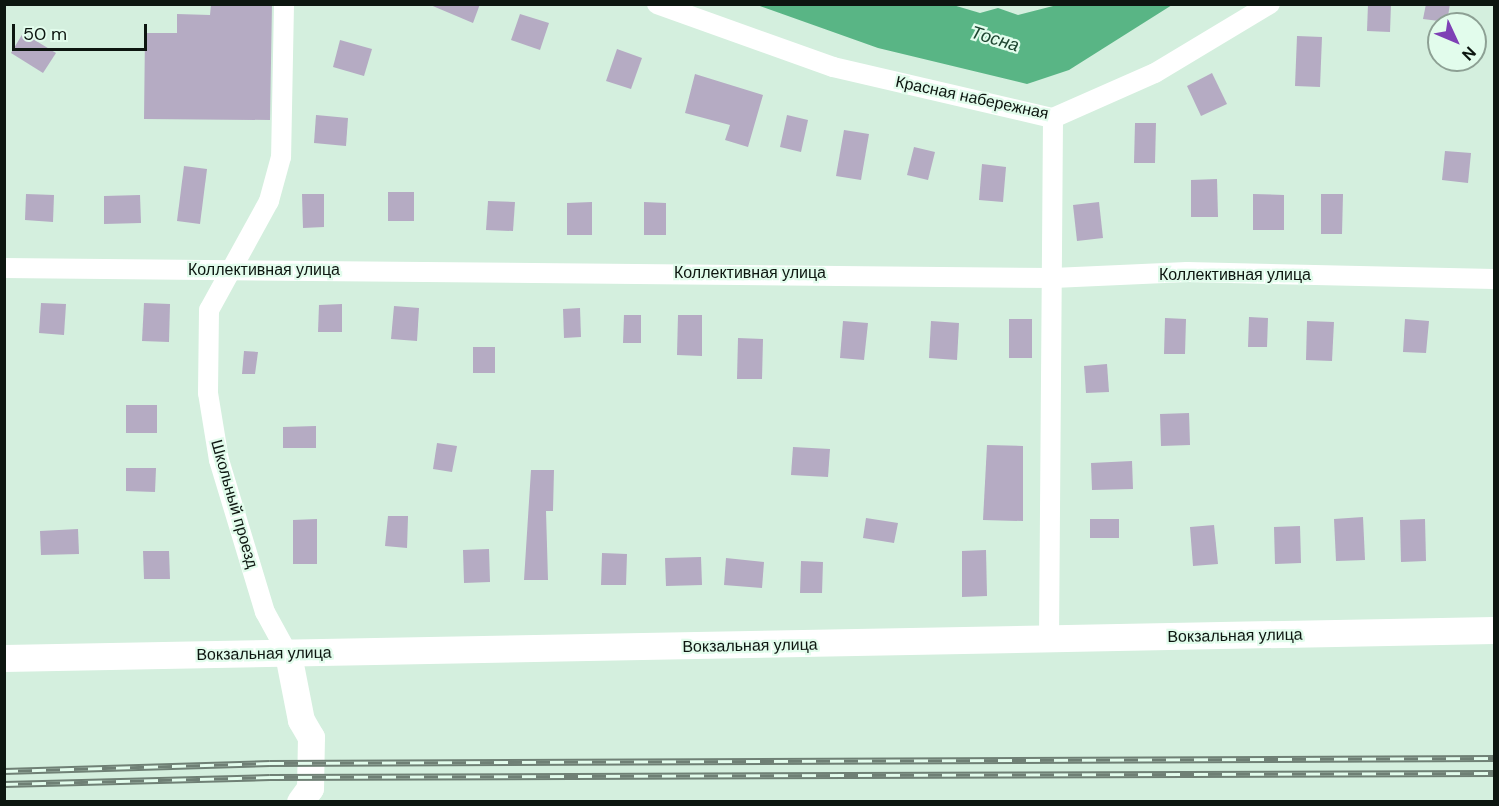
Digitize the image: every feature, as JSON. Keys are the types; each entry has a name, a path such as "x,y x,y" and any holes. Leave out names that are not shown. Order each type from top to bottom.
{"street":[{"name":"Школьный проезд","path":"284,4 281,157 269,201 209,310 208,393 219,460 265,612 288,654"},
{"name":"Красная набережная","path":"657,4 832,67 1053,118 1155,73 1270,4"},
{"path":"1049,640 1053,118"},
{"name":"Коллективная улица","path":"4,268 1053,278 1187,272 1494,279"},
{"name":"Вокзальная улица","path":"4,658 1494,630"},
{"path":"288,654 301,720 296,735 299,801"}],"water":[{"name":"Тосна","path":"757,5 953,5 980,13 998,8 1018,15 1057,5 1172,5 1069,70 1027,84 878,48"}],"building":[{"path":"211,4 272,4 270,120 144,119 145,33 177,33 177,14 210,15"},
{"path":"428,4 480,4 473,23"},
{"path":"1368,4 1391,4 1390,32 1367,31"},
{"path":"1426,4 1450,4 1449,12 1427,12 1427,20 1423,19"},
{"path":"520,14 549,23 540,50 511,40"},
{"path":"23,33 56,53 43,73 11,53"},
{"path":"1297,36 1322,37 1320,87 1295,86"},
{"path":"340,40 372,49 364,76 333,67"},
{"path":"617,49 642,58 631,89 606,81"},
{"path":"1212,73 1227,104 1201,116 1187,86"},
{"path":"695,74 763,95 748,147 725,140 730,125 685,113"},
{"path":"316,115 348,118 346,146 314,143"},
{"path":"787,115 808,120 801,152 780,147"},
{"path":"1135,123 1156,123 1155,163 1134,163"},
{"path":"844,130 869,134 861,180 836,176"},
{"path":"914,147 935,152 928,180 907,175"},
{"path":"1445,151 1471,153 1468,183 1442,180"},
{"path":"982,164 1006,167 1003,202 979,200"},
{"path":"184,166 207,169 200,224 177,221"},
{"path":"1217,179 1218,217 1191,217 1191,180"},
{"path":"388,192 414,192 414,221 388,221"},
{"path":"26,194 54,195 53,222 25,220"},
{"path":"302,194 324,194 324,227 303,228"},
{"path":"1253,194 1284,195 1284,230 1253,230"},
{"path":"1321,194 1343,194 1342,234 1321,234"},
{"path":"140,195 141,223 104,224 104,196"},
{"path":"488,201 515,202 513,231 486,230"},
{"path":"592,202 592,235 567,235 567,203"},
{"path":"644,202 666,203 666,235 644,235"},
{"path":"1099,202 1103,238 1077,241 1073,205"},
{"path":"41,303 66,304 64,335 39,333"},
{"path":"144,303 170,304 169,342 142,341"},
{"path":"342,304 342,332 318,332 319,305"},
{"path":"394,306 419,308 417,341 391,339"},
{"path":"580,308 581,337 564,338 563,309"},
{"path":"624,315 641,315 641,343 623,343"},
{"path":"678,315 702,315 702,356 677,355"},
{"path":"1249,317 1268,318 1267,347 1248,347"},
{"path":"1165,318 1186,319 1185,354 1164,354"},
{"path":"1009,319 1032,319 1032,358 1009,358"},
{"path":"1405,319 1429,321 1426,353 1403,352"},
{"path":"843,321 868,323 864,360 840,358"},
{"path":"931,321 959,323 957,360 929,358"},
{"path":"1307,321 1334,322 1332,361 1306,360"},
{"path":"738,338 763,339 762,379 737,379"},
{"path":"473,347 495,347 495,373 473,373"},
{"path":"244,351 258,352 255,374 242,374"},
{"path":"1107,364 1109,392 1086,393 1084,366"},
{"path":"126,405 157,405 157,433 126,433"},
{"path":"1189,413 1190,445 1161,446 1160,414"},
{"path":"316,426 316,448 283,448 283,427"},
{"path":"437,443 457,446 452,472 433,469"},
{"path":"987,445 1023,446 1023,521 983,520"},
{"path":"793,447 830,449 828,477 791,475"},
{"path":"1132,461 1133,489 1092,490 1091,463"},
{"path":"126,468 156,468 155,492 126,491"},
{"path":"531,470 554,470 553,511 546,511 548,580 524,580"},
{"path":"388,516 408,516 407,548 385,546"},
{"path":"1363,517 1365,560 1336,561 1334,519"},
{"path":"866,518 898,523 894,543 863,538"},
{"path":"317,519 317,564 293,564 293,520"},
{"path":"1090,519 1119,519 1119,538 1090,538"},
{"path":"1425,519 1426,561 1401,562 1400,520"},
{"path":"1214,525 1218,564 1193,566 1190,527"},
{"path":"1300,526 1301,563 1275,564 1274,527"},
{"path":"78,529 79,554 41,555 40,531"},
{"path":"489,549 490,582 464,583 463,550"},
{"path":"986,550 987,596 962,597 962,551"},
{"path":"143,551 169,551 170,579 144,579"},
{"path":"602,553 627,554 626,585 601,585"},
{"path":"701,557 702,585 666,586 665,558"},
{"path":"726,558 764,562 762,588 724,585"},
{"path":"801,561 823,562 822,593 800,593"}],"railway":[{"path":"4,771 270,763 1494,758"},
{"path":"4,784 270,777 1494,773"}]}
